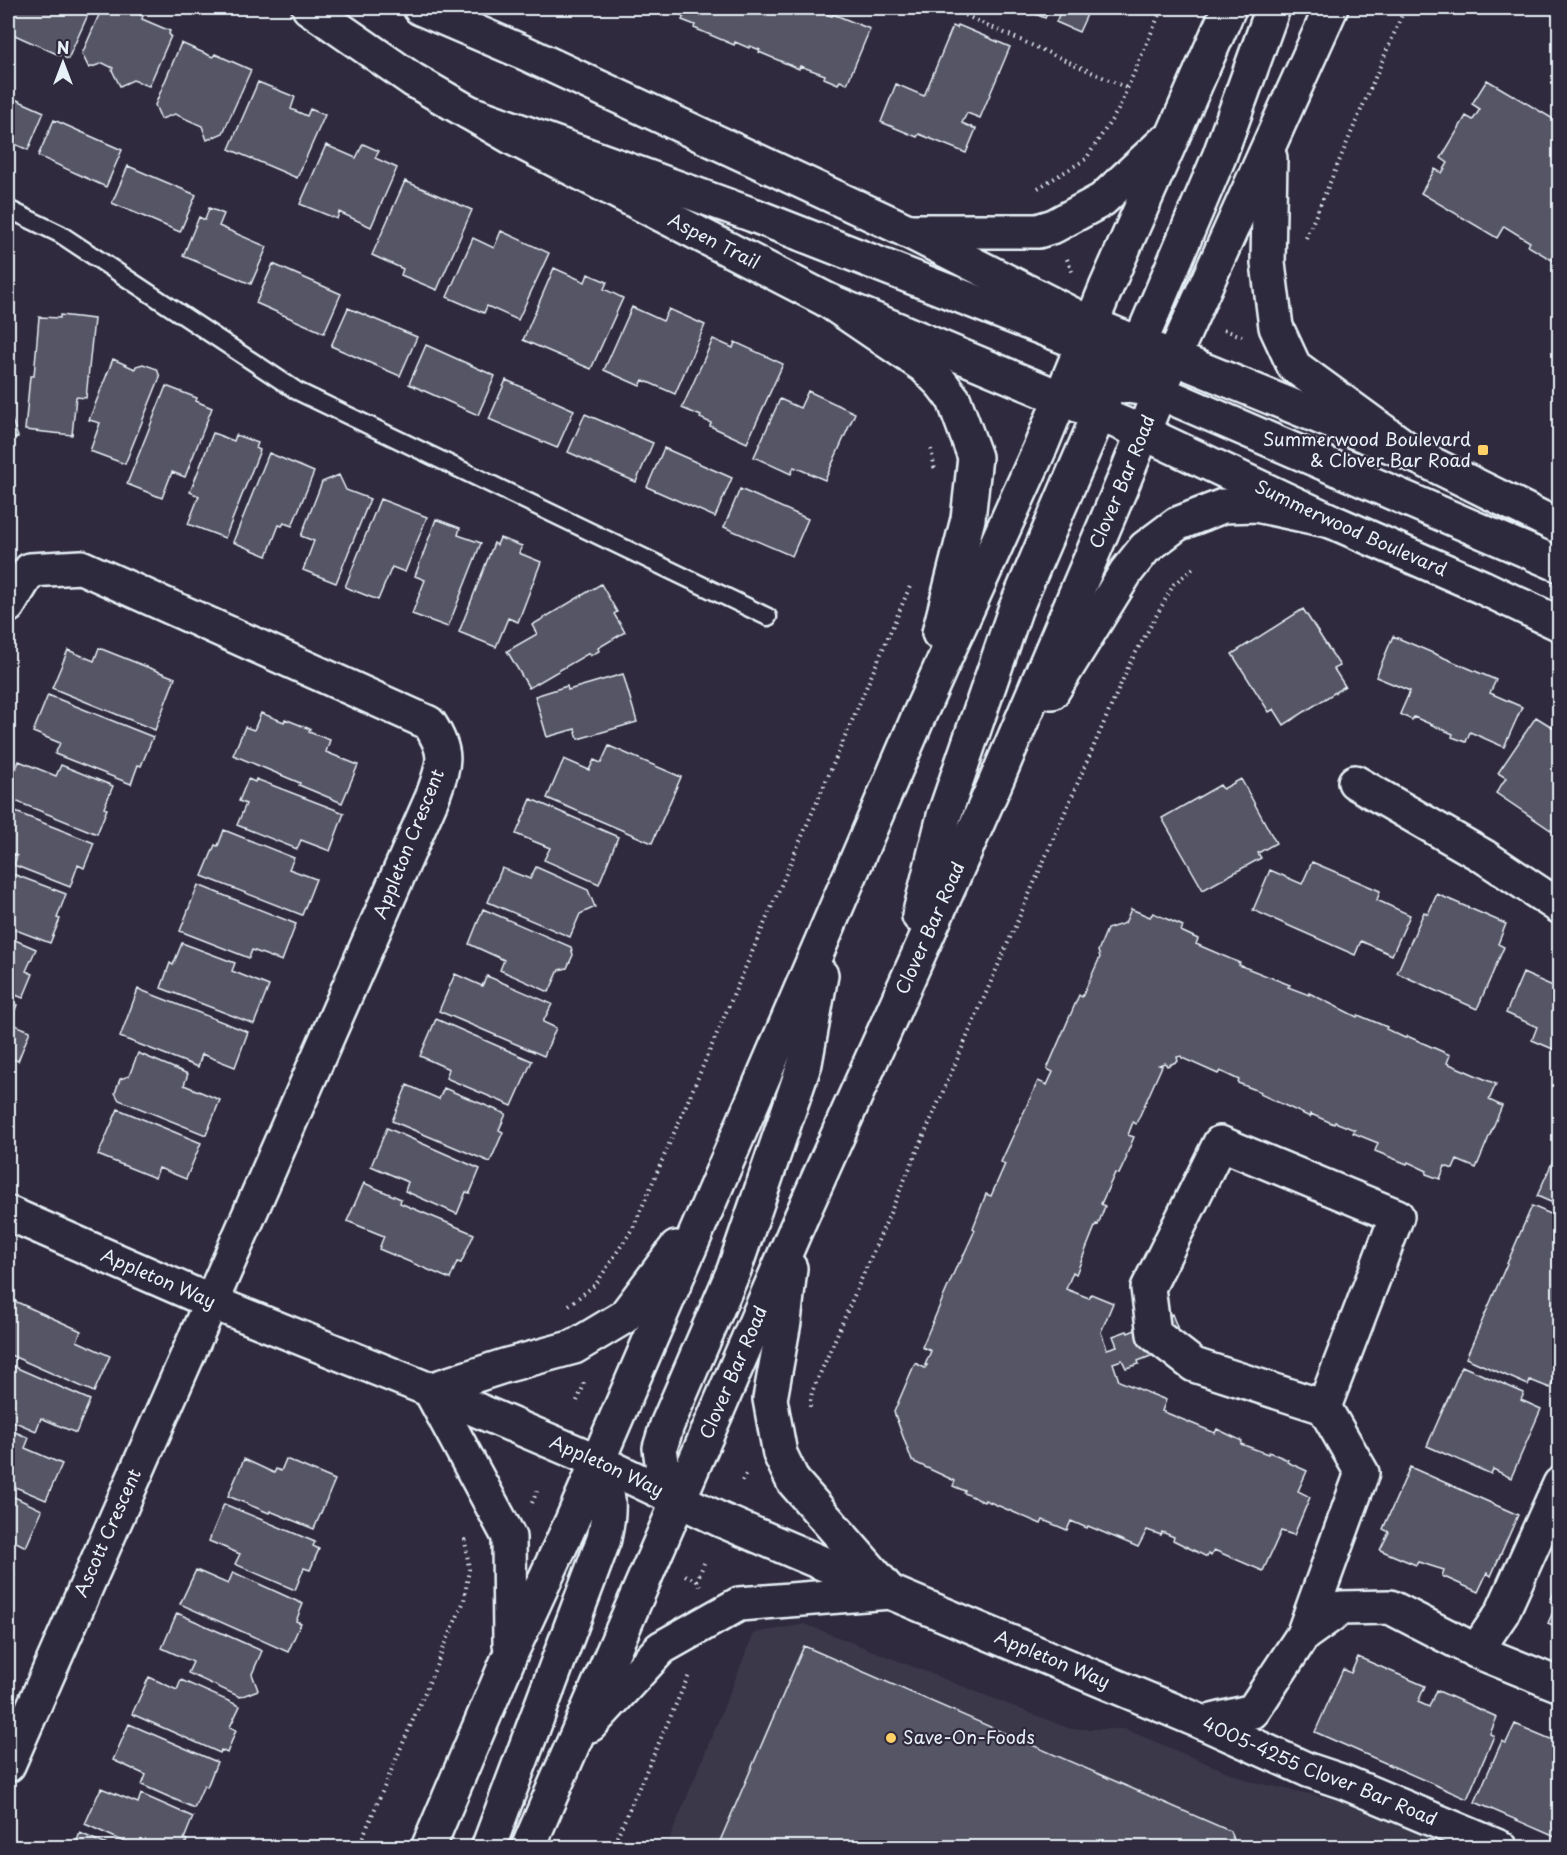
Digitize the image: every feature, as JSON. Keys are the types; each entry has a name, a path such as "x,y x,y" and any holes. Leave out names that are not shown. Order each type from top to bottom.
{"main road":[{"name":"Aspen Trail","path":"309,8 413,80 513,138 827,300 1060,398"},
{"path":"420,8 525,53 908,231 1092,340 1121,377 1126,403 1142,432"},
{"path":"428,1848 917,720 1041,446 1060,398 1092,340 1173,133 1229,8"},
{"path":"900,997 944,816 1015,610 1219,157 1273,8"},
{"name":"Clover Bar Road","path":"528,1848 795,1231 994,786 1124,480 1173,358 1331,8"},
{"path":"468,112 1092,340 1121,377 1560,565"},
{"path":"908,231 1038,231 1054,226 1102,200 1173,133"},
{"path":"1270,144 1268,263 1276,327 1294,366 1420,458"},
{"path":"827,300 924,366 941,383 954,400 975,457 968,519 917,720"},
{"path":"1060,398 1173,358 1420,458 1560,527"},
{"name":"Summerwood Boulevard","path":"1142,432 1331,521 1560,624"},
{"path":"994,786 1126,572 1145,548 1177,524 1223,506 1256,505 1331,521"},
{"name":"Appleton Crescent","path":"8,606 30,570 81,567 429,723 441,742 443,766 432,798 210,1301"},
{"path":"1355,782 1485,857 1560,907"},
{"path":"679,1501 663,1469 660,1448 667,1425 734,1270 805,1063 832,916"},
{"path":"1220,1143 1397,1216 1324,1407 1194,1365 1154,1334 1148,1288 1220,1143"},
{"path":"510,1655 509,1537 430,1390 504,1366 574,1347 624,1317 708,1205"},
{"name":"Appleton Way","path":"8,1213 210,1301 430,1390 597,1461 679,1501 1204,1723"},
{"path":"795,1231 784,1322 770,1399 780,1454 793,1481 890,1592"},
{"name":"Ascott Crescent","path":"8,1765 210,1301"},
{"name":"4005-4255 Clover Bar Road","path":"1204,1723 1253,1710 1303,1635 1362,1473 1324,1407"},
{"path":"488,1848 604,1539 609,1517 609,1498 606,1482 597,1461"},
{"path":"1560,1484 1502,1613 1476,1652 1560,1685"},
{"path":"573,1744 662,1648 739,1604 890,1592"},
{"name":"4005-4255 Clover Bar Road","path":"1303,1635 1341,1608 1390,1607 1476,1652"},
{"name":"4005-4255 Clover Bar Road","path":"1204,1723 1308,1770 1344,1782 1500,1848"}],"lane":[{"path":"8,208 60,234 297,391 768,617"}],"path":[{"path":"949,8 1127,88"},
{"path":"1038,188 1086,159 1118,110 1162,8"},
{"path":"1305,241 1405,8"},
{"path":"1217,328 1239,337"},
{"path":"931,449 936,477"},
{"path":"810,1413 812,1392 1130,663 1174,584 1196,566"},
{"path":"565,1308 596,1284 633,1228 915,575"},
{"path":"577,1401 584,1385"},
{"path":"742,1481 750,1467"},
{"path":"531,1506 537,1491"},
{"path":"358,1848 464,1601 469,1569 465,1540 474,1535"},
{"path":"697,1581 704,1563"},
{"path":"612,1848 690,1674"}],"shaded area":[{"path":"805,1624 1071,1729 1125,1729 1249,1781 1352,1803 1527,1847 666,1848 754,1633"}],"building":[{"path":"8,8 91,8 68,59 8,32"},
{"path":"102,8 124,8 170,31 171,36 149,86 133,80 120,86 113,68 103,63 89,68 82,54"},
{"path":"657,8 811,8 870,29 847,84 840,81 838,84 824,78 825,75 800,66 799,69 750,46 749,48 735,42 734,45 694,28 695,25 682,20 684,16"},
{"path":"1021,8 1050,8 1045,18"},
{"path":"1056,8 1090,8 1079,32 1056,22 1061,10"},
{"path":"958,25 1010,47 980,118 967,113 962,123 976,129 966,153 881,122 896,84 924,96 953,26 957,28"},
{"path":"181,43 213,57 215,54 251,70 223,133 207,140 202,126 175,114 161,119 155,105"},
{"path":"1487,80 1560,123 1560,270 1557,268 1559,264 1528,246 1530,242 1504,226 1497,238 1421,193 1435,169 1442,173 1448,163 1441,158 1466,116 1473,120 1480,109 1472,104"},
{"path":"258,82 295,97 291,109 307,116 310,109 325,115 297,178 229,149"},
{"path":"8,96 44,112 28,150 8,141"},
{"path":"54,120 122,150 106,187 38,156"},
{"path":"363,144 379,151 375,158 397,168 371,227 339,212 337,219 300,204 326,145 356,158"},
{"path":"128,166 196,195 180,232 112,203"},
{"path":"405,181 472,210 437,290 401,275 403,269 372,255"},
{"path":"209,208 224,214 219,226 267,247 251,284 183,256 199,217 205,220"},
{"path":"501,231 549,253 518,320 487,306 484,313 447,297 473,238 494,248"},
{"path":"273,264 341,294 324,333 256,303"},
{"path":"554,268 585,282 588,274 607,282 604,289 623,298 591,369 523,340"},
{"path":"632,307 663,321 669,309 705,325 675,394 643,380 640,386 604,370"},
{"path":"348,308 417,337 400,376 331,346"},
{"path":"60,315 94,319 86,398 76,397 72,435 25,430 30,376 34,376 39,317 60,318"},
{"path":"713,339 733,348 735,342 783,364 747,443 710,426 711,423 700,418 701,416 682,408"},
{"path":"426,345 495,376 478,415 409,384"},
{"path":"113,359 135,369 136,366 143,364 157,369 160,377 125,464 90,451 100,423 89,420"},
{"path":"506,380 574,410 557,448 489,419"},
{"path":"166,386 197,398 196,401 212,408 185,477 172,472 162,498 127,484"},
{"path":"808,391 855,413 825,480 794,467 791,474 754,457 780,399 800,408"},
{"path":"8,409 18,437 8,440"},
{"path":"585,414 653,443 636,482 568,452"},
{"path":"213,433 234,441 236,435 258,443 256,448 260,450 225,538 188,524 199,496 190,492"},
{"path":"664,448 732,478 715,517 647,487"},
{"path":"269,453 314,472 292,526 284,523 282,526 279,525 267,556 233,542"},
{"path":"339,475 346,490 370,499 336,583 303,570 314,541 301,536 322,482"},
{"path":"740,489 808,519 792,556 724,527"},
{"path":"380,499 427,517 405,572 392,567 378,600 345,587"},
{"path":"436,519 460,528 458,535 481,543 448,627 412,614 425,580 415,576"},
{"path":"500,538 522,546 519,553 541,562 518,622 508,618 496,647 459,632 494,543 497,545"},
{"path":"601,584 625,632 598,648 599,651 590,656 589,653 529,688 507,651 537,634 532,625"},
{"path":"1303,609 1340,666 1334,669 1345,686 1284,725 1274,709 1269,712 1232,654"},
{"path":"1393,636 1496,680 1490,693 1522,707 1504,747 1470,732 1466,742 1414,717 1412,720 1400,714 1410,691 1376,677"},
{"path":"99,648 175,678 155,730 52,688 68,650 94,661"},
{"path":"623,674 637,722 578,739 575,729 547,737 535,696 567,686 568,690"},
{"path":"48,695 153,737 131,784 55,754 60,743 33,732"},
{"path":"261,713 310,729 309,732 330,740 326,752 358,765 342,803 233,755 245,727 254,730"},
{"path":"1536,717 1560,732 1560,832 1558,835 1496,793 1506,778 1498,773"},
{"path":"609,746 681,777 652,843 547,798 564,759 589,770 594,760 601,763"},
{"path":"19,761 56,776 61,765 113,786 97,834 8,798 8,790"},
{"path":"248,779 255,782 256,779 344,813 330,851 301,840 297,849 237,825 246,804 239,801"},
{"path":"1241,779 1276,843 1258,853 1261,858 1203,890 1162,818 1220,785 1223,789"},
{"path":"531,799 618,837 599,884 544,860 550,848 516,834"},
{"path":"8,809 94,843 84,868 78,865 70,887 14,865 17,856 8,852"},
{"path":"224,830 294,858 289,869 316,879 302,915 202,876"},
{"path":"1312,862 1380,891 1377,900 1410,915 1392,955 1361,941 1355,955 1253,910 1270,870 1302,884"},
{"path":"536,867 588,890 595,907 580,914 570,937 488,902 502,868 530,879"},
{"path":"13,874 66,894 57,918 60,919 50,943 8,927 8,884"},
{"path":"198,885 296,924 282,961 252,950 249,958 180,931"},
{"path":"1437,894 1506,924 1498,944 1504,947 1477,1009 1397,973 1424,912 1428,914"},
{"path":"483,909 571,947 573,955 567,968 559,970 549,992 500,970 504,960 469,944"},
{"path":"1131,909 1150,917 1153,913 1183,926 1181,931 1198,939 1196,944 1240,963 1239,965 1290,985 1288,987 1309,995 1309,993 1357,1017 1358,1015 1387,1027 1386,1029 1405,1038 1407,1036 1450,1055 1447,1063 1496,1084 1489,1100 1502,1106 1476,1168 1457,1160 1453,1169 1445,1166 1440,1179 1426,1174 1427,1171 1408,1162 1407,1164 1375,1151 1378,1143 1353,1133 1355,1130 1311,1114 1310,1117 1238,1083 1239,1080 1220,1071 1218,1074 1181,1056 1177,1057 1178,1061 1167,1066 1165,1063 1159,1065 1162,1066 1136,1124 1133,1122 1128,1135 1134,1137 1127,1157 1119,1174 1115,1173 1101,1204 1105,1206 1098,1225 1096,1224 1076,1274 1073,1272 1066,1289 1089,1298 1091,1294 1113,1303 1101,1332 1107,1349 1117,1346 1113,1336 1127,1331 1128,1333 1172,1314 1184,1345 1138,1361 1139,1364 1126,1368 1122,1360 1113,1363 1119,1381 1166,1400 1162,1411 1215,1433 1217,1429 1242,1441 1241,1444 1268,1454 1269,1452 1307,1471 1298,1491 1310,1497 1294,1535 1281,1531 1263,1571 1214,1550 1211,1556 1208,1554 1207,1557 1162,1532 1161,1535 1147,1530 1138,1547 1071,1521 1067,1530 1043,1520 1041,1524 985,1500 984,1502 953,1486 955,1481 912,1461 894,1412 915,1363 925,1368 927,1365 925,1365 931,1351 922,1347 958,1263 975,1230 973,1228 986,1194 991,1196 1005,1164 1001,1162 1038,1081 1047,1085 1053,1072 1047,1069 1079,995 1082,997 1100,957 1098,951 1107,929 1125,923"},
{"path":"8,937 36,949 26,971 33,974 23,998 8,992"},
{"path":"182,943 235,963 232,971 269,986 254,1024 161,988 170,963 173,965"},
{"path":"1523,973 1555,987 1560,978 1560,1052 1532,1040 1537,1027 1506,1013"},
{"path":"455,974 482,986 487,976 552,1004 543,1022 556,1028 544,1056 439,1011"},
{"path":"138,989 248,1032 235,1067 202,1054 198,1067 120,1037"},
{"path":"8,1002 17,1005 10,1023 30,1031 18,1061 8,1057"},
{"path":"436,1019 532,1061 512,1106 446,1078 449,1069 420,1056"},
{"path":"138,1053 188,1074 184,1085 220,1100 206,1135 119,1100 115,1093 120,1079 129,1076"},
{"path":"407,1085 439,1099 444,1088 506,1114 499,1130 503,1132 490,1162 392,1121"},
{"path":"118,1109 201,1143 186,1179 159,1168 155,1178 98,1155"},
{"path":"387,1128 480,1169 470,1193 466,1192 457,1214 405,1191 408,1182 371,1166"},
{"path":"1560,1145 1560,1206 1537,1196"},
{"path":"364,1183 401,1199 400,1203 474,1234 461,1263 457,1262 450,1279 379,1249 384,1236 347,1221"},
{"path":"1532,1206 1560,1218 1560,1366 1550,1388 1530,1380 1528,1385 1466,1358"},
{"path":"8,1298 81,1331 77,1341 110,1356 94,1392 8,1354"},
{"path":"8,1364 90,1400 76,1433 41,1418 36,1431 8,1419"},
{"path":"1462,1366 1524,1393 1521,1400 1541,1409 1511,1478 1493,1469 1491,1474 1427,1446"},
{"path":"8,1429 29,1438 25,1448 62,1464 46,1500 8,1484"},
{"path":"244,1459 274,1473 276,1469 281,1471 286,1459 335,1480 314,1529 228,1496"},
{"path":"1410,1467 1518,1515 1491,1576 1487,1573 1478,1592 1442,1576 1444,1570 1418,1562 1416,1565 1380,1550 1389,1532 1383,1529"},
{"path":"8,1494 42,1510 26,1547 8,1538"},
{"path":"224,1504 315,1542 313,1546 319,1549 310,1570 304,1568 295,1590 235,1564 240,1554 209,1541"},
{"path":"8,1570 15,1574 8,1590"},
{"path":"196,1570 228,1584 233,1572 303,1604 296,1621 301,1623 288,1652 180,1604"},
{"path":"1560,1580 1560,1628 1548,1623 1557,1603 1550,1601"},
{"path":"177,1613 262,1651 252,1674 258,1690 240,1697 188,1673 193,1662 162,1648"},
{"name":"Save-On-Foods","path":"804,1646 1230,1831 1236,1848 717,1848"},
{"path":"1358,1657 1425,1686 1418,1702 1429,1707 1436,1690 1497,1717 1490,1734 1494,1736 1467,1799 1315,1732 1343,1669 1351,1673"},
{"path":"149,1677 177,1690 181,1680 240,1706 230,1727 236,1730 227,1753 221,1750 220,1753 132,1714"},
{"path":"129,1724 217,1762 207,1787 204,1785 194,1808 142,1785 146,1775 113,1760"},
{"path":"1515,1724 1560,1743 1560,1839 1475,1802 1502,1741 1506,1743"},
{"path":"101,1788 138,1803 141,1794 193,1817 184,1839 187,1840 184,1848 138,1848 85,1824"},
{"path":"80,1833 114,1848 74,1848"}],"place":[{"name":"Summerwood Boulevard & Clover Bar Road","path":"1483,450"},
{"name":"Save-On-Foods","path":"891,1738"}]}
